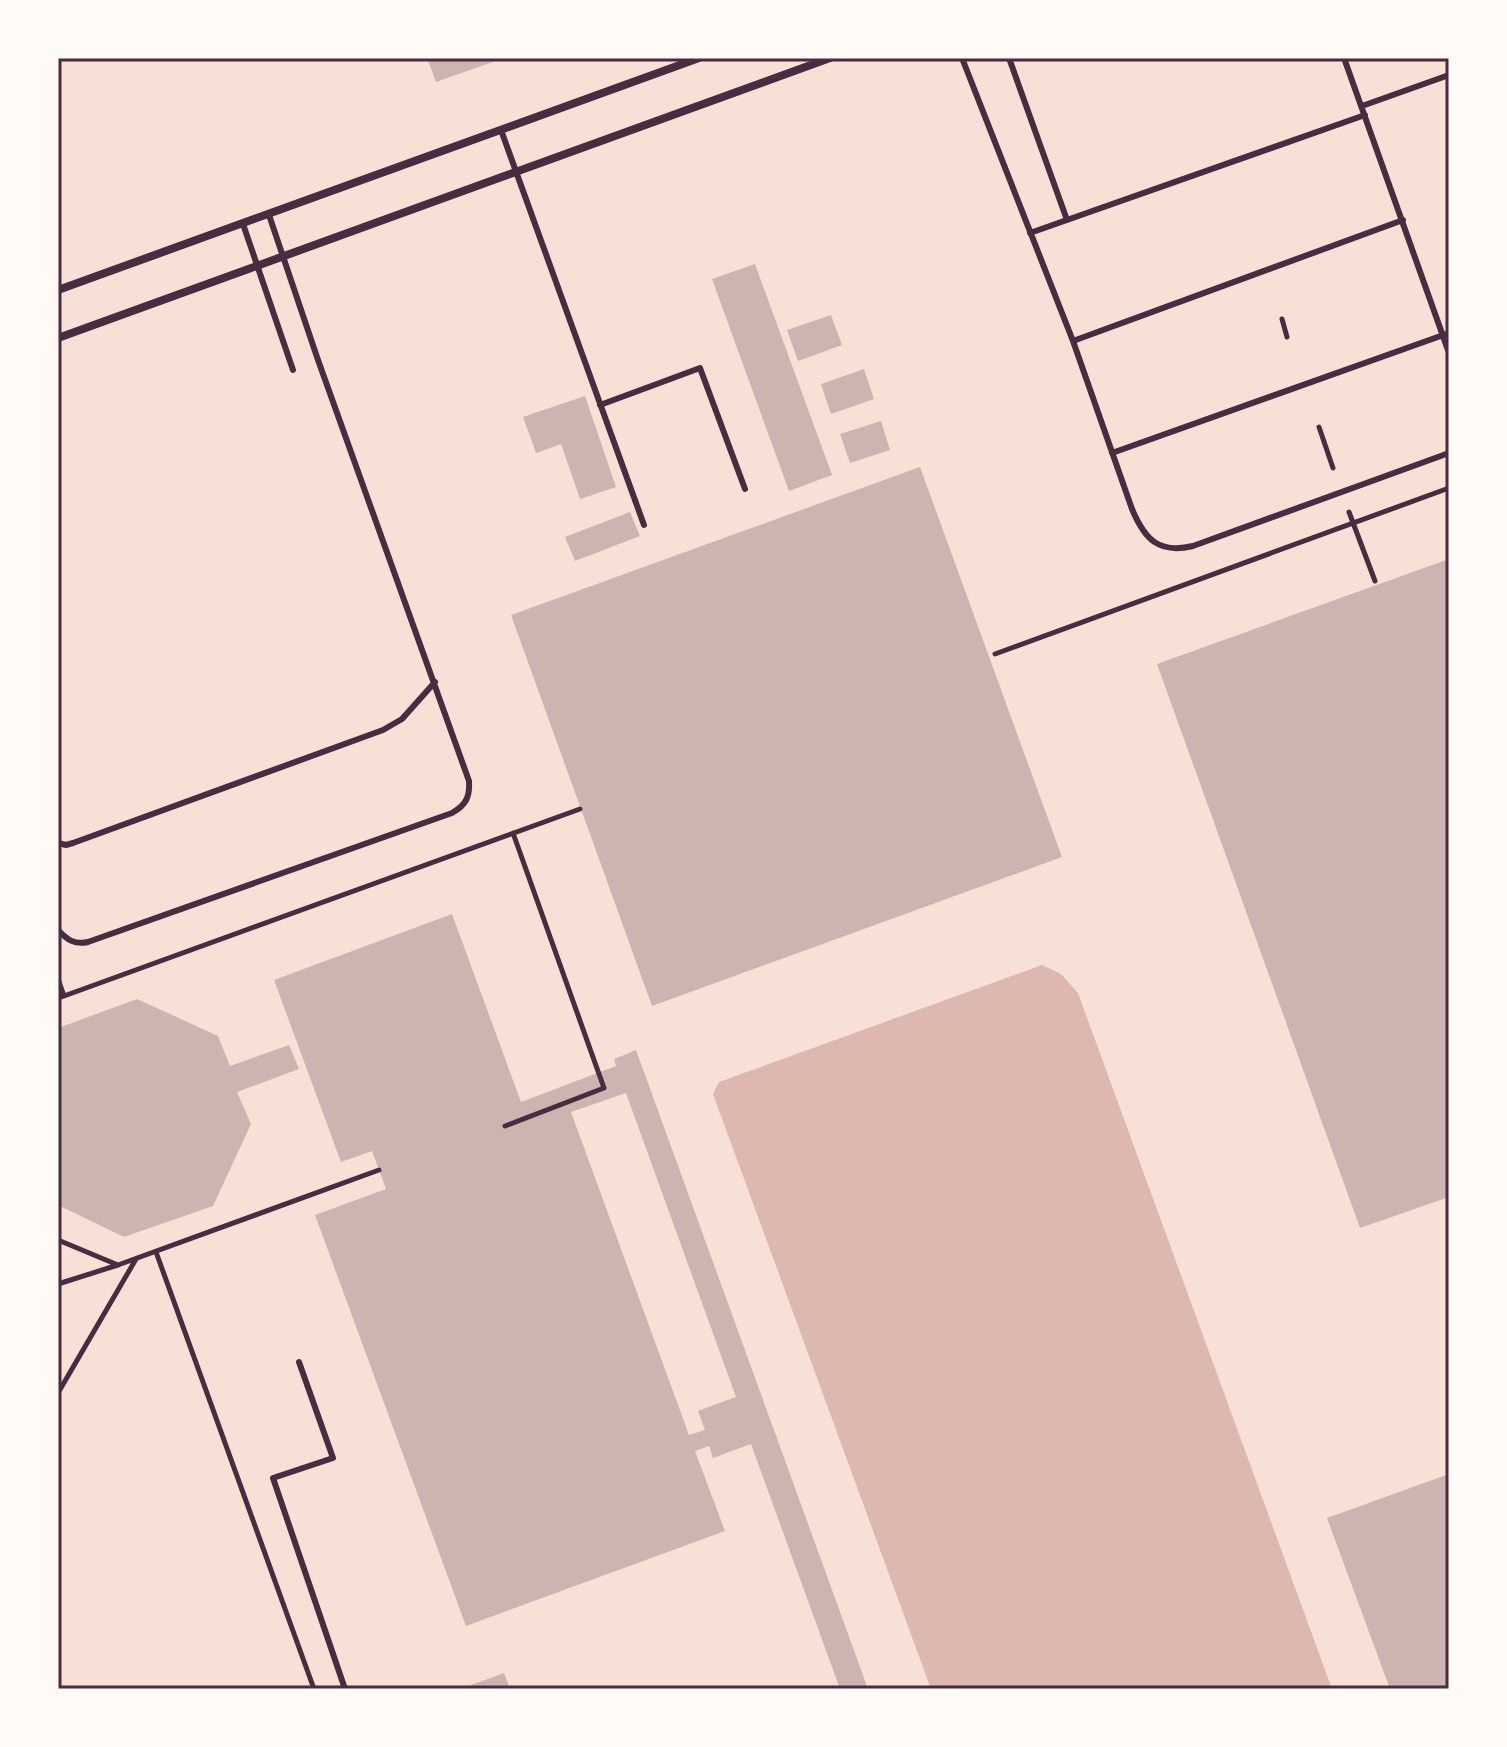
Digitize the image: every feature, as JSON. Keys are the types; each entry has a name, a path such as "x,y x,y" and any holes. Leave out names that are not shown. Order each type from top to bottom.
{"street":[{"path":"58,290 699,58"},
{"path":"58,338 830,58"}],"lane":[{"path":"962,58 1073,341 1140,527 1151,541 1178,550 1193,546 1449,453"},
{"path":"1009,58 1067,220"},
{"path":"1344,58 1446,334 1449,353"},
{"path":"1362,106 1449,75"},
{"path":"1030,233 1365,115"},
{"path":"501,130 644,525"},
{"path":"58,930 64,938 73,942 88,942 452,813 460,809 470,793 469,781 435,682 269,215"},
{"path":"1073,341 1403,220"},
{"path":"243,224 293,370"},
{"path":"1112,453 1446,334"},
{"path":"600,405 700,368 745,489"},
{"path":"58,843 73,843 383,730 402,719 435,682"},
{"path":"299,1362 333,1458 273,1478 345,1689"}],"path":[{"path":"1282,319 1287,337"},
{"path":"1319,427 1333,468"},
{"path":"995,654 1449,488"},
{"path":"1349,512 1375,581"},
{"path":"58,979 61,997 580,809"},
{"path":"505,1126 604,1088 513,833"},
{"path":"58,1284 156,1252 379,1170"},
{"path":"58,1240 118,1265"},
{"path":"156,1252 314,1689"},
{"path":"58,1393 136,1259"}],"shaded area":[{"path":"1042,965 1061,974 1078,993 1332,1689 931,1689 713,1094 719,1082"}],"building":[{"path":"427,58 504,58 436,82"},
{"path":"755,264 832,475 789,491 712,279"},
{"path":"831,315 842,345 798,361 787,330"},
{"path":"864,369 874,399 831,414 821,384"},
{"path":"585,396 616,487 580,499 561,444 536,453 523,417"},
{"path":"881,421 890,450 850,463 840,434"},
{"path":"920,467 1062,857 652,1006 511,615"},
{"path":"630,512 640,536 575,561 565,537"},
{"path":"1449,559 1449,1197 1360,1228 1157,664"},
{"path":"452,914 521,1102 616,1066 614,1059 636,1050 868,1689 840,1689 751,1444 713,1458 709,1446 695,1451 725,1531 466,1626 315,1215 386,1189 372,1151 341,1162 274,980","holes":["626,1093 736,1397 698,1411 705,1430 689,1435 571,1112"]},
{"path":"137,999 218,1036 230,1066 289,1045 299,1069 237,1092 251,1124 213,1206 124,1237 58,1205 58,1028"},
{"path":"1449,1474 1449,1689 1390,1689 1327,1518"},
{"path":"504,1673 510,1689 460,1689"}]}
